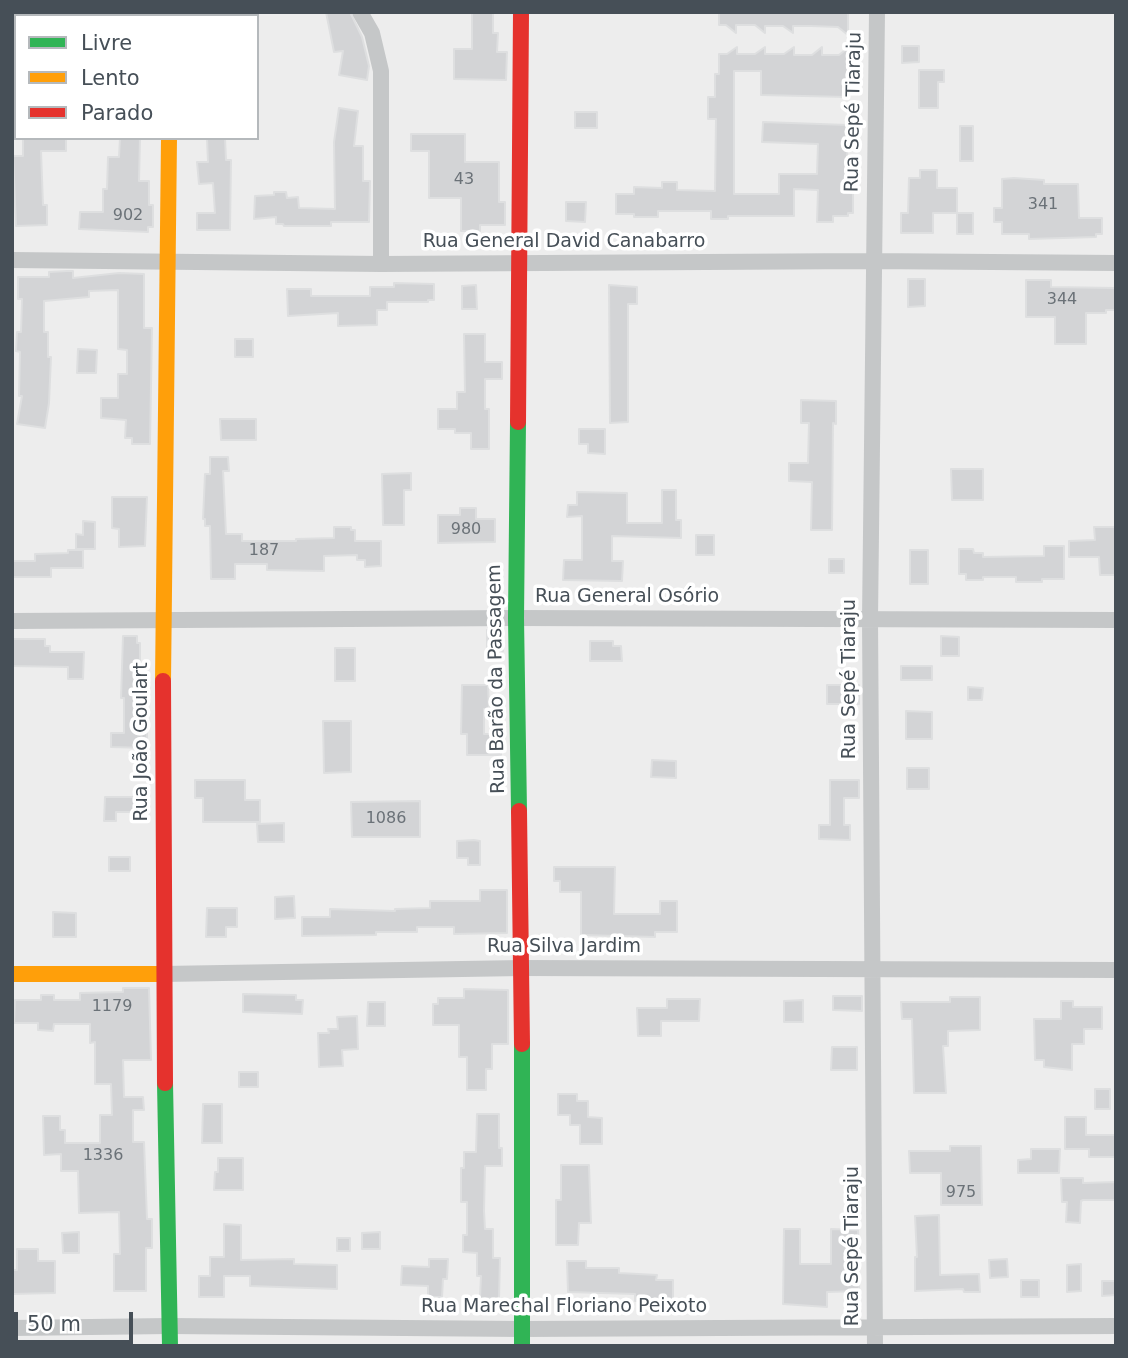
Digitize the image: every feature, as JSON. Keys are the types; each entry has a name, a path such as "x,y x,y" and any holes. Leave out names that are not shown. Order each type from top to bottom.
{"street":[{"path":"360,12 372,33 381,71 381,264"},
{"name":"Rua Barão da Passagem","path":"521,12 516,618 522,968 522,1346"},
{"name":"Rua Sepé Tiaraju","path":"874,1346 870,619 877,12"},
{"name":"Rua João Goulart","path":"169,140 163,620 163,974 170,1346"},
{"name":"Rua General David Canabarro","path":"12,260 381,264 874,261 1116,263"},
{"name":"Rua General Osório","path":"12,621 516,618 1116,620"},
{"name":"Rua Silva Jardim","path":"12,974 522,968 1116,970"},
{"name":"Rua Marechal Floriano Peixoto","path":"12,1328 1116,1326"}],"building":[{"path":"326,12 350,12 362,37 369,66 367,80 339,75 343,51 334,52"},
{"path":"472,12 493,12 493,33 498,33 497,52 507,52 506,80 454,79 454,49 472,49"},
{"path":"719,12 848,12 848,35 838,27 811,26 793,26 793,33 783,26 765,26 765,33 755,25 736,25 736,33 726,25 719,25"},
{"path":"902,46 919,46 919,62 902,63"},
{"path":"737,47 737,54 755,54 765,47 765,54 784,54 794,47 794,55 812,55 822,47 822,55 839,55 849,47 847,97 761,95 761,71 734,71 734,194 779,194 779,174 817,174 818,144 762,142 763,122 848,125 847,159 850,163 853,213 848,213 848,216 833,216 833,222 817,222 818,190 794,189 794,216 728,216 728,219 711,219 711,211 658,211 658,217 616,214 616,194 634,194 634,187 662,188 662,182 677,182 677,190 715,191 716,119 708,119 708,97 715,97 715,74 719,74 719,54 727,54"},
{"path":"919,70 944,70 944,82 938,82 938,108 919,108"},
{"path":"339,108 358,111 354,146 363,146 363,181 370,181 369,222 331,222 331,226 284,226 276,224 276,217 254,219 255,196 274,195 274,192 286,192 287,198 298,197 299,208 335,209 334,142"},
{"path":"575,112 597,112 597,128 575,128"},
{"path":"960,126 973,126 973,161 960,161"},
{"path":"411,134 465,134 465,162 499,162 499,202 505,202 505,225 480,225 480,231 461,231 461,198 429,198 429,151 411,151"},
{"path":"23,140 66,140 66,151 41,151 43,205 47,205 47,225 16,226 13,156 23,156"},
{"path":"120,140 140,140 139,181 149,181 153,227 148,227 148,232 79,229 80,212 103,212 108,157 119,157"},
{"path":"207,140 225,140 226,160 231,160 230,230 197,230 197,213 215,213 213,183 199,184 197,162 208,162"},
{"path":"920,170 937,170 937,188 957,188 957,213 933,213 933,233 901,233 901,213 908,213 909,178 920,178"},
{"path":"1002,179 1044,180 1044,184 1078,184 1079,218 1102,218 1102,234 1096,234 1096,237 1029,239 1029,234 1002,234 1002,222 994,222 994,208 1002,208"},
{"path":"566,202 586,202 585,222 566,221"},
{"path":"957,213 973,213 973,234 957,234"},
{"path":"73,271 73,278 119,273 144,274 144,328 152,328 150,444 132,444 132,438 125,438 126,420 101,418 101,398 118,398 118,374 127,374 127,350 118,349 118,290 89,291 89,297 44,301 44,332 48,332 48,357 51,357 45,428 17,424 22,396 19,396 20,352 16,351 17,332 21,332 22,299 18,299 18,277 49,277 49,272"},
{"path":"908,279 925,279 925,306 908,307"},
{"path":"1026,280 1051,280 1051,287 1116,288 1116,310 1086,313 1086,344 1055,344 1055,317 1026,317"},
{"path":"394,283 434,284 434,300 387,302 387,310 377,310 377,325 338,326 338,313 288,316 287,289 311,289 311,296 370,296 370,287 394,287"},
{"path":"476,285 477,309 462,309 462,286"},
{"path":"609,285 637,287 637,304 628,304 628,422 610,423"},
{"path":"464,334 485,334 485,362 502,362 502,379 485,379 485,409 489,409 489,449 471,449 471,433 438,429 438,409 457,409 457,392 465,392"},
{"path":"235,339 253,339 253,357 235,357"},
{"path":"78,349 97,350 96,373 77,373"},
{"path":"801,400 836,401 836,424 833,423 832,530 811,530 812,482 789,481 789,463 808,463 809,423 801,423"},
{"path":"220,419 256,419 256,440 221,440"},
{"path":"579,429 605,429 605,454 588,453 588,444 579,444"},
{"path":"210,457 228,457 229,471 223,471 226,534 242,534 242,541 296,541 334,538 334,527 351,527 351,530 355,530 355,541 381,541 381,566 365,567 365,560 357,560 357,555 324,556 324,571 267,570 267,564 235,564 235,579 211,579 210,526 205,526 203,519 205,474 210,474"},
{"path":"951,469 983,469 983,500 952,500"},
{"path":"411,473 411,490 404,490 404,525 383,525 382,474"},
{"path":"662,490 676,490 676,520 681,520 681,538 612,536 612,561 623,561 622,581 563,580 564,560 582,560 582,516 567,517 568,505 577,505 577,492 627,493 627,523 662,523"},
{"path":"112,497 147,497 145,546 119,547 119,529 112,528"},
{"path":"460,508 476,508 476,519 495,519 495,542 438,543 438,515 460,515"},
{"path":"83,521 95,522 95,549 76,549 76,534 83,535"},
{"path":"1094,527 1116,527 1116,575 1100,575 1099,557 1069,557 1069,541 1095,540"},
{"path":"696,535 714,535 714,555 696,555"},
{"path":"1044,546 1064,546 1064,579 1016,582 1016,577 983,577 983,580 966,580 966,574 959,574 959,549 973,549 974,553 983,553 983,557 1044,556"},
{"path":"68,550 83,550 83,568 51,568 51,577 12,577 12,561 35,561 35,554 68,553"},
{"path":"910,550 928,550 928,584 910,584"},
{"path":"829,559 844,559 844,573 829,573"},
{"path":"487,630 502,630 503,651 487,651"},
{"path":"123,636 137,636 137,643 140,643 140,665 145,665 147,748 111,747 111,733 124,733 124,698 121,698"},
{"path":"941,636 959,637 959,656 941,656"},
{"path":"12,639 45,639 45,646 50,646 50,652 84,652 83,679 68,679 68,667 12,666"},
{"path":"590,641 613,641 613,646 621,646 622,661 590,661"},
{"path":"335,648 355,648 355,681 335,681"},
{"path":"901,666 932,666 932,680 901,680"},
{"path":"462,685 488,685 489,709 484,709 484,734 501,734 501,755 467,755 467,734 461,734"},
{"path":"827,685 859,685 859,704 827,704"},
{"path":"968,687 983,688 982,700 968,700"},
{"path":"906,711 932,712 932,739 906,739"},
{"path":"323,721 351,721 351,772 324,773"},
{"path":"652,760 676,761 676,778 651,777"},
{"path":"907,768 929,768 929,789 907,789"},
{"path":"195,780 245,780 245,800 260,800 260,822 203,822 203,798 195,798"},
{"path":"830,780 859,780 859,798 844,798 844,825 850,825 850,840 819,839 819,825 830,825"},
{"path":"105,797 135,797 135,812 116,812 116,821 104,821"},
{"path":"420,801 420,837 352,837 351,802"},
{"path":"284,823 284,842 258,842 257,824"},
{"path":"457,841 480,841 480,865 468,865 468,858 457,858"},
{"path":"109,857 130,857 130,871 109,871"},
{"path":"554,867 615,867 614,914 660,914 660,901 677,901 677,932 655,932 655,937 581,935 581,892 560,892 560,881 554,881"},
{"path":"480,890 507,890 507,933 454,934 454,927 417,927 417,932 302,936 302,917 330,917 330,909 395,911 430,908 430,901 480,901"},
{"path":"294,896 295,918 275,919 275,897"},
{"path":"207,908 237,908 237,927 226,927 226,937 206,937"},
{"path":"53,912 76,913 76,937 53,937"},
{"path":"123,988 149,988 151,1060 123,1060 124,1097 143,1097 144,1110 133,1110 133,1142 144,1142 147,1219 152,1219 152,1248 146,1248 146,1291 114,1291 114,1254 120,1254 119,1212 79,1213 78,1171 61,1171 61,1154 44,1155 43,1116 60,1116 60,1130 65,1130 65,1143 100,1143 100,1115 112,1115 111,1084 95,1084 95,1042 90,1043 90,1024 54,1024 53,1031 38,1030 38,1023 14,1023 15,1000 41,1000 41,995 54,995 54,1000 80,1000 80,993 123,992"},
{"path":"464,989 508,990 508,1044 492,1044 492,1069 486,1069 486,1090 467,1090 467,1057 459,1057 459,1025 433,1025 433,1004 438,1004 438,998 464,998"},
{"path":"243,994 296,995 296,1000 303,1000 302,1014 243,1012"},
{"path":"833,996 862,996 862,1011 833,1010"},
{"path":"950,997 980,997 980,1030 948,1031 948,1046 943,1046 946,1093 914,1093 912,1019 902,1019 901,1002 950,1002"},
{"path":"667,999 700,999 699,1021 661,1021 661,1036 638,1036 637,1008 667,1008"},
{"path":"803,1000 803,1022 784,1022 784,1001"},
{"path":"1061,1001 1073,1001 1073,1007 1102,1007 1102,1029 1084,1029 1084,1044 1072,1044 1072,1070 1044,1067 1044,1060 1035,1060 1034,1019 1061,1019"},
{"path":"368,1002 385,1002 385,1026 367,1026"},
{"path":"357,1016 358,1049 342,1050 343,1066 319,1067 318,1033 329,1033 328,1029 338,1029 337,1017"},
{"path":"832,1047 857,1047 857,1070 831,1070"},
{"path":"239,1072 258,1072 258,1087 239,1087"},
{"path":"1095,1089 1110,1089 1110,1109 1095,1109"},
{"path":"558,1094 577,1094 577,1101 588,1101 588,1117 602,1118 602,1144 580,1144 580,1125 570,1125 570,1115 558,1115"},
{"path":"203,1104 222,1104 222,1143 202,1143"},
{"path":"477,1114 499,1114 502,1166 485,1166 484,1211 485,1229 493,1229 493,1258 500,1258 499,1299 480,1298 481,1276 477,1276 477,1253 463,1252 463,1235 467,1235 467,1202 461,1202 461,1168 464,1168 464,1152 476,1152"},
{"path":"1065,1117 1086,1117 1086,1135 1116,1135 1116,1157 1089,1157 1089,1149 1065,1149"},
{"path":"950,1146 981,1146 982,1205 941,1205 941,1173 910,1173 909,1151 950,1151"},
{"path":"1031,1149 1060,1149 1059,1173 1018,1173 1018,1160 1031,1159"},
{"path":"218,1158 243,1158 243,1190 214,1190"},
{"path":"561,1165 589,1165 591,1223 579,1223 578,1245 556,1245 556,1200 561,1200"},
{"path":"1061,1178 1083,1178 1083,1183 1116,1182 1116,1200 1083,1200 1080,1223 1066,1222 1067,1202 1062,1202"},
{"path":"939,1215 940,1275 979,1274 980,1292 964,1292 963,1289 915,1291 915,1216"},
{"path":"224,1224 241,1225 241,1260 294,1259 294,1264 337,1265 337,1289 250,1286 250,1276 224,1276 224,1297 199,1297 199,1276 210,1276 210,1257 224,1257"},
{"path":"784,1229 800,1229 800,1264 831,1264 831,1229 858,1230 859,1291 827,1292 827,1307 783,1304"},
{"path":"79,1232 79,1253 63,1253 62,1233"},
{"path":"380,1232 380,1249 362,1249 362,1233"},
{"path":"337,1238 350,1238 350,1251 337,1251"},
{"path":"17,1249 38,1249 38,1261 55,1261 55,1293 12,1294 12,1270 17,1270"},
{"path":"429,1259 448,1259 447,1279 443,1279 442,1297 428,1297 428,1286 401,1285 402,1266 429,1267"},
{"path":"1007,1259 1008,1277 990,1278 989,1260"},
{"path":"567,1261 586,1261 586,1268 619,1268 619,1273 657,1275 656,1280 673,1280 673,1300 635,1301 635,1294 568,1292"},
{"path":"1081,1264 1081,1291 1067,1292 1067,1265"},
{"path":"1021,1280 1039,1280 1039,1297 1021,1297"},
{"path":"1102,1281 1116,1281 1116,1295 1102,1296"}],"traffic: fast":[{"path":"518,422 516,618 519,811"},
{"path":"522,1044 522,1346"},
{"path":"165,1083 170,1346"}],"traffic: slow":[{"path":"163,681 169,140"},
{"path":"12,974 163,974"}],"traffic: jam":[{"path":"518,422 521,12"},
{"path":"163,681 165,1083"},
{"path":"519,811 522,1044"}]}
